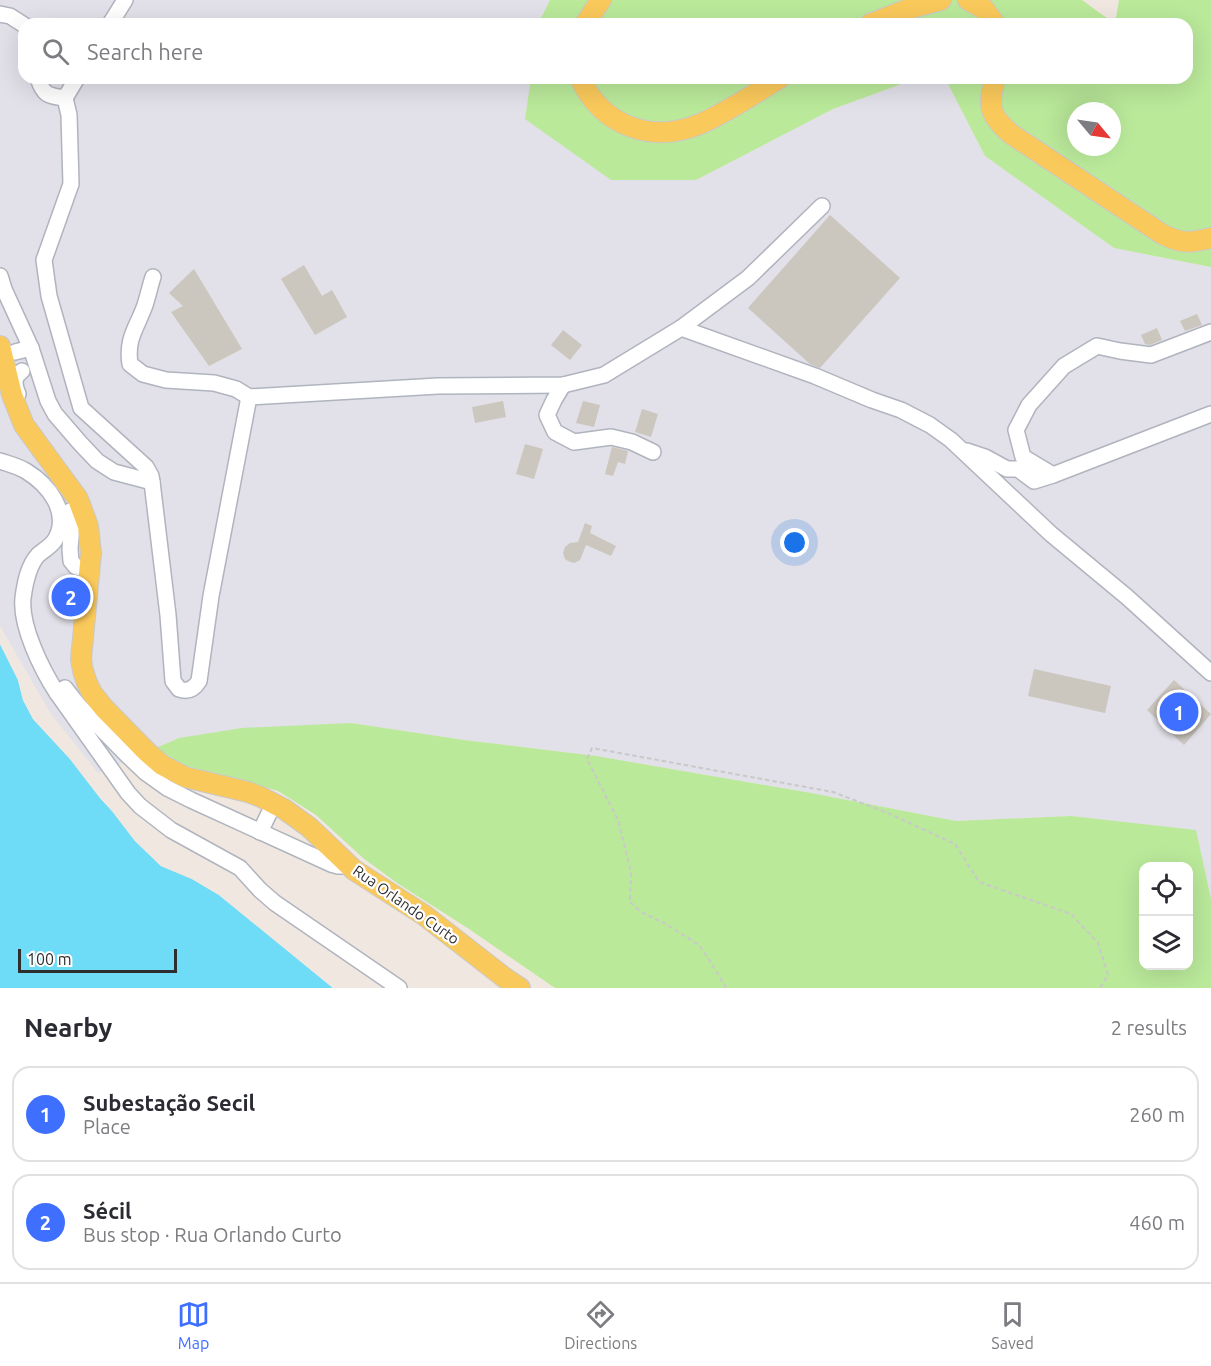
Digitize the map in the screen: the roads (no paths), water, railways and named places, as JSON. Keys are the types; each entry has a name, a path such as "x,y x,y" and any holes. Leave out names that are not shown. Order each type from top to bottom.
{"main road":[{"path":"589,18 601,0"},
{"path":"885,18 941,0"},
{"path":"968,0 984,9 991,18"},
{"path":"583,84 595,103 623,125 634,129 659,132 680,130 700,124 770,84"},
{"path":"993,84 992,111 997,121 1011,134 1162,234 1183,242 1211,238"},
{"name":"Rua Orlando Curto","path":"7,355 12,395 21,418 78,499 86,518 90,541 89,570 81,659 92,693 104,708 147,752 170,770 185,777 248,792 274,803 294,816 309,827 348,866 424,915 520,988"},
{"name":"Rua Orlando Curto","path":"0,402 27,445 63,479"}],"lane":[{"path":"114,18 125,0"},
{"path":"0,14 10,16 18,21"},
{"path":"40,84 47,94 65,98"},
{"path":"73,84 65,98 69,115 71,184 44,260 49,296 81,408 146,467 151,476 168,615 173,681 179,688 188,690 196,686 199,681 211,596 249,397"},
{"path":"153,277 128,351 130,364 143,374 166,380 214,383 236,389 249,397 438,386 563,385 604,375 681,328 748,278 822,206"},
{"path":"0,276 4,289 7,355 11,369 29,369"},
{"path":"681,328 815,376 902,410 930,425 1211,673"},
{"path":"1053,475 1023,458 1016,430 1029,405 1064,366 1097,346 1150,355 1211,332"},
{"path":"7,355 29,369 55,414 98,461 114,472 152,482"},
{"path":"29,369 18,374 15,386 28,419 48,456"},
{"path":"563,385 547,415 555,432 574,442 611,437 632,442 653,452"},
{"path":"961,450 985,457 1007,469 1018,469 1034,481 1211,414"},
{"path":"0,461 25,470 43,484 53,496 60,511 59,532 53,543 31,566 23,599 25,624 41,664 57,693 128,793 152,817 240,868 275,903 399,988"},
{"path":"999,484 1007,469"},
{"path":"70,511 72,521 70,561 76,567 89,570"},
{"path":"57,693 65,688 126,755 167,788 331,864 348,866"},
{"path":"260,832 274,803"}],"water":[{"path":"0,644 18,680 23,700 33,719 70,759 135,841 161,866 192,879 219,895 333,988 0,988"}],"place":[{"name":"Sécil","path":"71,597"},
{"name":"Subestação Secil","path":"1179,712"}]}
